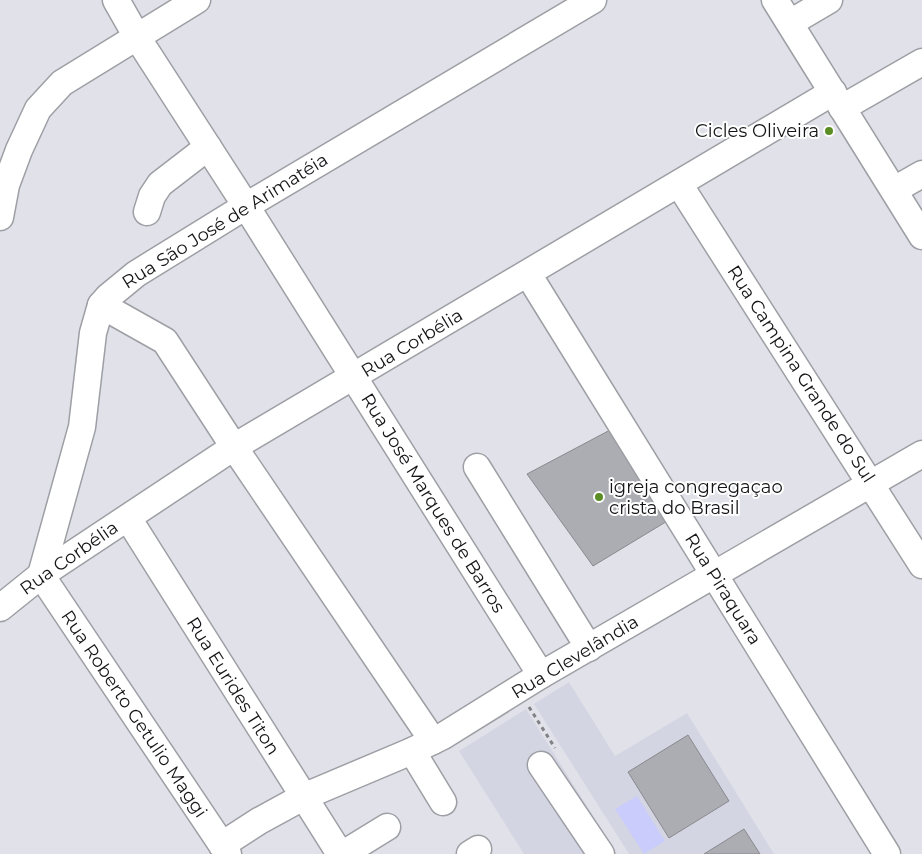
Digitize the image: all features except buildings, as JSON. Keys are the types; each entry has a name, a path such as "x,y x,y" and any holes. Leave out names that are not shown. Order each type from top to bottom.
{"street":[{"name":"Rua José Marques de Barros","path":"116,0 137,37 246,206 541,675"},
{"path":"0,217 6,185 19,150 38,109 62,83 197,0"},
{"name":"Rua São José de Arimatéia","path":"41,575 82,427 92,333 100,305 118,287 136,274 246,206 593,0"},
{"path":"775,0 922,236"},
{"path":"790,24 829,0"},
{"name":"Rua Corbélia","path":"0,608 41,575 234,447 679,184 837,100 922,62"},
{"path":"147,212 152,196 160,184 208,147"},
{"path":"894,190 922,174"},
{"name":"Rua Campina Grande do Sul","path":"679,184 922,565"},
{"name":"Rua Piraquara","path":"528,274 887,854"},
{"path":"100,305 165,340 423,746 443,802"},
{"name":"Rua Clevelândia","path":"225,850 259,821 303,797 423,746 541,675 922,454"},
{"path":"477,467 589,648"},
{"name":"Rua Eurides Titon","path":"128,518 303,797 342,854"},
{"name":"Rua Roberto Getulio Maggi","path":"41,575 225,850"},
{"path":"541,764 601,854"},
{"path":"342,854 387,827"}],"shaded area":[{"path":"569,682 615,756 687,713 774,854 629,854 534,704"},
{"path":"526,709 617,854 524,854 459,751"},
{"path":"637,796 665,841 644,854 615,809"}],"place":[{"name":"Cicles Oliveira","path":"829,131"},
{"name":"igreja congregaçao crista do Brasil","path":"599,497"}]}
